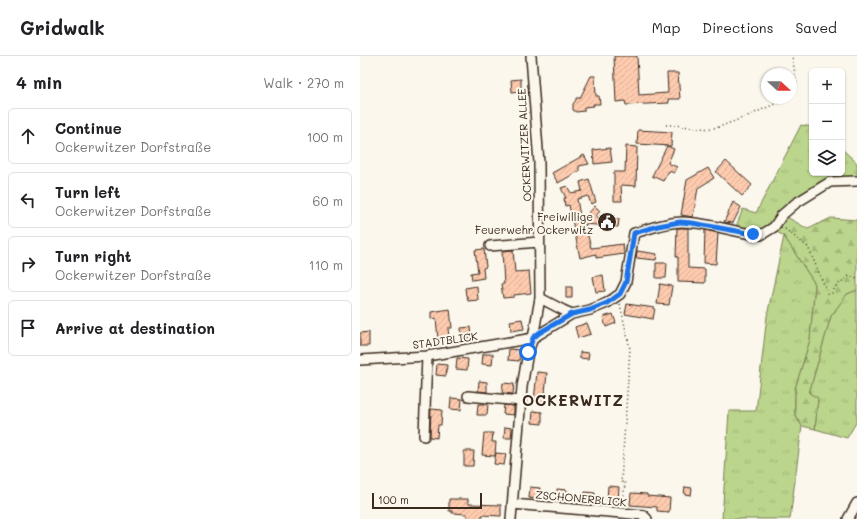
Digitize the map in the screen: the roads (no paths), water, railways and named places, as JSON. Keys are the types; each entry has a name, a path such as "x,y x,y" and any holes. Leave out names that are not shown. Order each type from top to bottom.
{"street":[{"name":"OCKERWITZER ALLEE","path":"510,519 520,401 528,352 533,338 540,298 539,163 531,56"},
{"path":"533,338 572,314 590,310 607,303 620,294 626,282 634,233 658,226 680,222 761,235 774,227 782,215 796,203 830,182 857,181"},
{"path":"490,246 539,242"},
{"path":"540,298 572,314"},
{"name":"STADTBLICK","path":"360,360 427,356 533,338"},
{"path":"424,436 427,356"},
{"path":"468,396 520,401"},
{"path":"848,519 857,503"},
{"name":"ZSCHONERBLICK","path":"512,504 643,515 647,519"}],"place":[{"name":"Freiwillige Feuerwehr Ockerwitz","path":"607,222"}],"district":[{"name":"OCKERWITZ","path":"573,400"}]}
